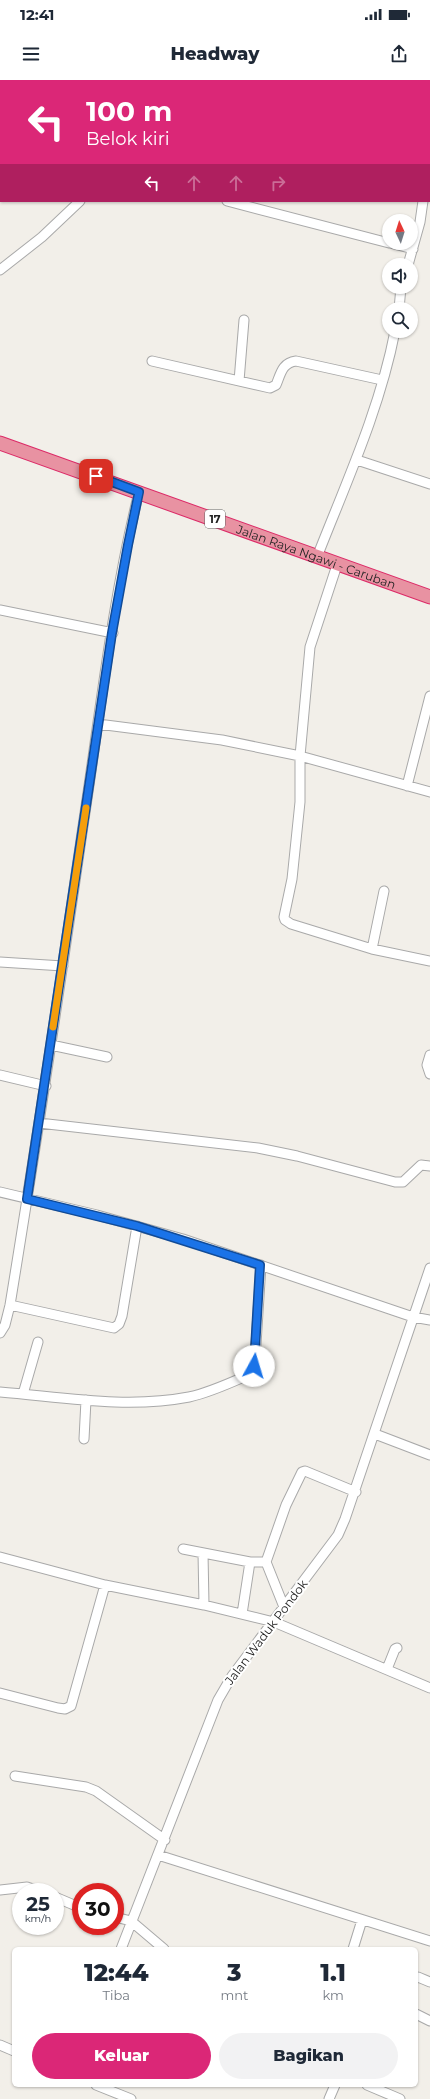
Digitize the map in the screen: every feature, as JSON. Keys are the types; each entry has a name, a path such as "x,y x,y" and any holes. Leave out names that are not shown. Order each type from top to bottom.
{"highway":[{"name":"Jalan Raya Ngawi - Caruban","path":"0,443 430,598"}],"street":[{"path":"0,270 42,237 79,202"},
{"path":"231,202 382,241"},
{"path":"418,225 423,202"},
{"path":"239,381 244,320"},
{"path":"317,556 357,460 382,380 393,338"},
{"path":"152,361 274,388 284,366 288,362 296,361 382,380"},
{"path":"357,460 430,484"},
{"path":"2,1328 10,1305 46,1086 112,633 139,492"},
{"path":"337,565 310,647 300,756 300,802 292,879 284,917 285,920 372,948 430,961"},
{"path":"0,610 112,633"},
{"path":"407,786 430,696"},
{"path":"98,724 222,740 300,756 430,792"},
{"path":"372,948 384,891"},
{"path":"0,962 63,966"},
{"path":"51,1045 107,1057"},
{"path":"430,1055 427,1065 430,1074"},
{"path":"0,1075 46,1086"},
{"path":"39,1123 258,1148 297,1156 395,1182 402,1182 421,1165 430,1166"},
{"path":"0,1192 137,1226 260,1265 413,1317 430,1320"},
{"path":"10,1305 114,1328 119,1324 122,1316 137,1226"},
{"path":"0,1392 123,1402 175,1399 190,1397 246,1376 252,1371 255,1360 260,1265"},
{"name":"Jalan Waduk Pondok","path":"121,1947 165,1840 218,1700 232,1676 338,1535 356,1492 430,1268"},
{"path":"23,1394 38,1342"},
{"path":"84,1439 86,1400"},
{"path":"375,1434 430,1455"},
{"path":"284,1607 266,1562 286,1505 302,1472 305,1471 356,1492"},
{"path":"182,1549 250,1562 266,1562"},
{"path":"203,1553 204,1605"},
{"path":"0,1557 105,1585 204,1605 274,1622 430,1688"},
{"path":"242,1614 250,1562"},
{"path":"0,1693 58,1708 65,1709 71,1706 105,1585"},
{"path":"387,1669 395,1649 397,1648"},
{"path":"15,1776 86,1787 96,1791 115,1803 165,1840"},
{"path":"158,1855 430,1940"},
{"path":"0,1890 12,1889"},
{"path":"124,1919 131,1921 162,1947"},
{"path":"354,1947 362,1920"},
{"path":"418,1979 430,1982"},
{"path":"418,2015 430,2021"},
{"path":"0,2045 12,2050"},
{"path":"102,2087 131,2099"},
{"path":"329,2099 334,2087"},
{"path":"372,2087 400,2099"}],"slow traffic":[{"path":"53,1027 86,808"}],"route":[{"path":"96,476 139,492 112,633 46,1086 27,1199 97,1215 183,1239 260,1265 254,1366"}]}
